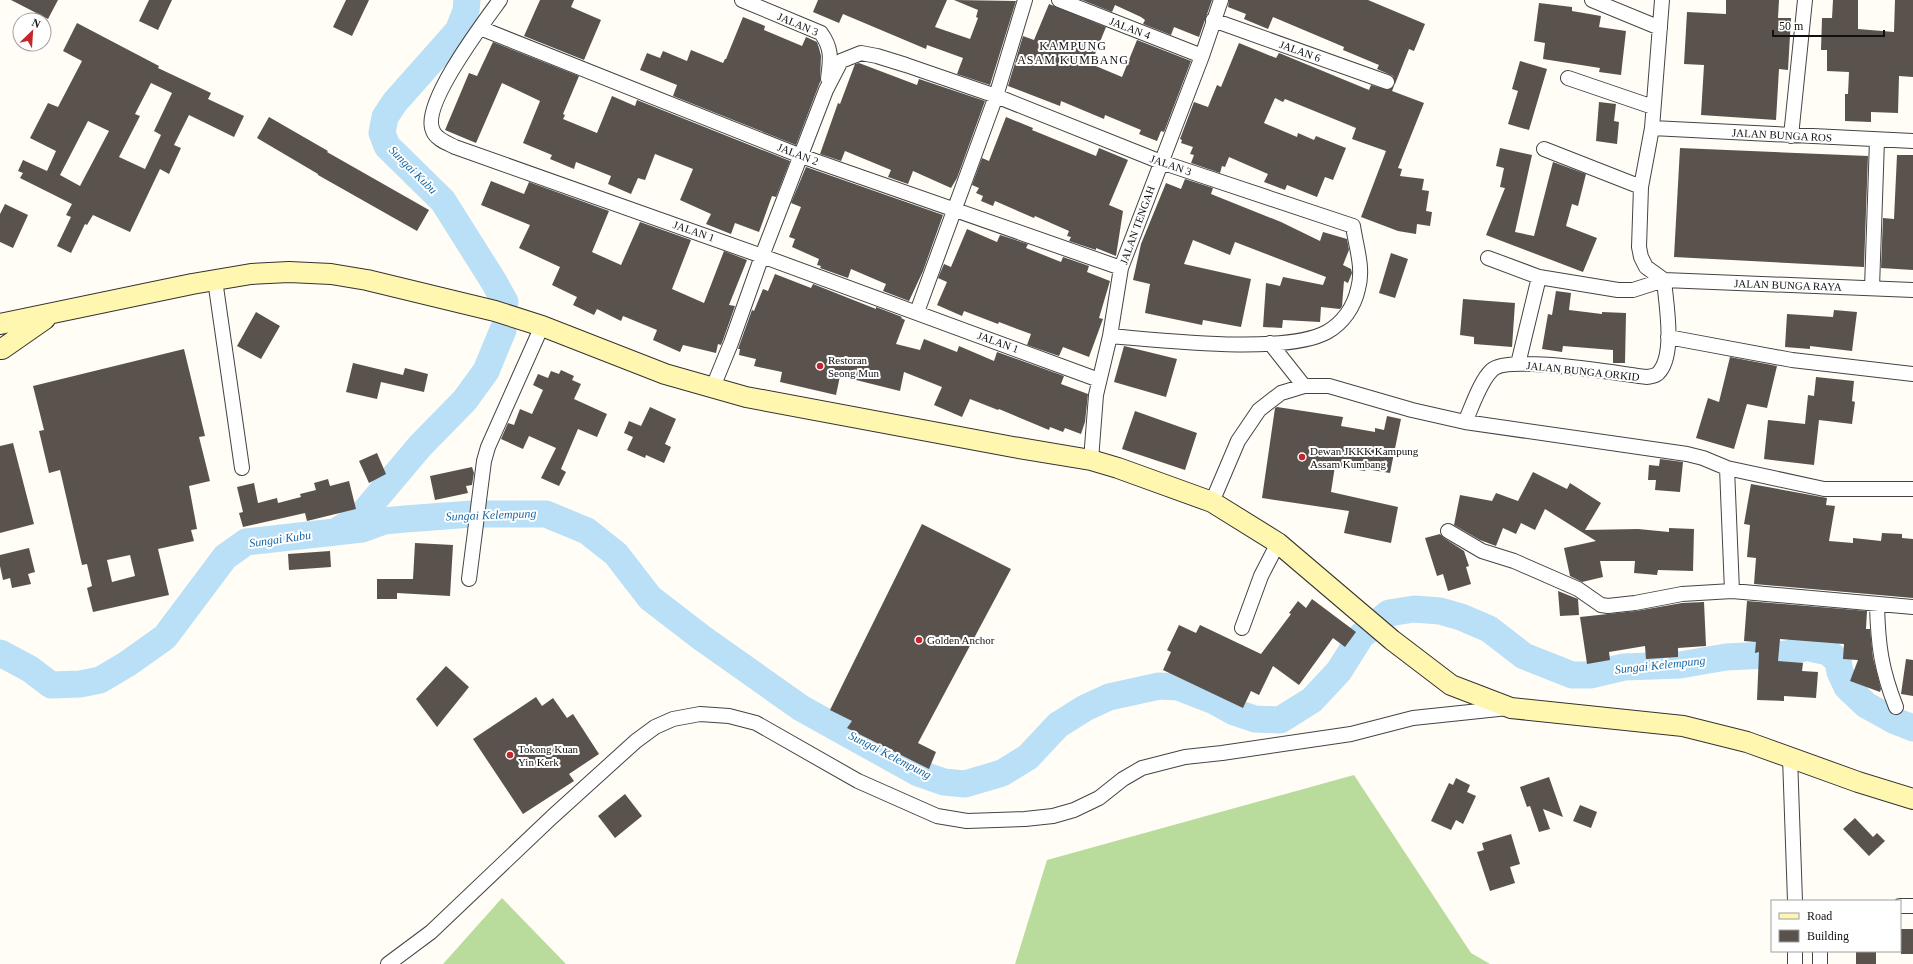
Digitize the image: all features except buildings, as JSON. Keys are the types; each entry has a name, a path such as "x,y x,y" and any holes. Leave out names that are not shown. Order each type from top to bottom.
{"main road":[{"path":"0,324 215,280 251,274 289,272 331,274 367,280 495,311 542,326 665,374 746,397 1012,447 1091,460 1212,502 1278,543 1392,640 1451,685 1511,708 1683,726 1748,742 1858,782 1913,799"},
{"path":"0,349 56,312"}],"street":[{"name":"JALAN 1","path":"500,0 468,43 444,84 432,114 431,126 433,133 440,139 455,147 917,312 1099,380"},
{"name":"JALAN 3","path":"742,0 821,33 828,43 830,61 826,90"},
{"path":"917,312 996,96 1026,0"},
{"name":"JALAN 4","path":"1059,0 1202,56"},
{"name":"JALAN TENGAH","path":"1091,460 1096,395 1110,336 1121,268 1202,56 1221,0"},
{"path":"1592,0 1660,28"},
{"path":"1662,0 1652,128 1641,187 1639,217 1641,258 1646,267 1664,280"},
{"path":"1791,136 1805,0"},
{"name":"JALAN 6","path":"1213,20 1387,82"},
{"name":"JALAN 2","path":"480,28 801,156 1121,268"},
{"name":"JALAN 3","path":"826,90 841,61 861,53 877,56 996,96 1161,162 1353,226 1361,274 1358,289 1353,303 1342,321 1326,332 1301,340 1270,343 1227,343 1110,336"},
{"path":"1568,78 1653,107"},
{"path":"713,387 732,343 762,256 826,90"},
{"name":"JALAN BUNGA ROS","path":"1652,128 1913,141"},
{"path":"1872,288 1877,140"},
{"path":"1544,149 1641,187"},
{"path":"1488,258 1539,277 1618,290 1632,290 1664,280"},
{"path":"1518,364 1539,277"},
{"path":"215,280 242,468"},
{"name":"JALAN BUNGA RAYA","path":"1664,280 1913,290"},
{"name":"JALAN BUNGA ORKID","path":"1464,422 1487,376 1493,369 1500,365 1542,364 1647,377 1656,375 1663,366 1668,337 1664,280"},
{"path":"469,579 488,447 542,326"},
{"path":"1668,337 1792,360 1913,374"},
{"path":"1270,343 1304,386"},
{"path":"1212,502 1238,442 1248,424 1259,410 1282,393 1304,386 1329,386 1412,410 1464,422 1687,454 1703,458 1727,468 1824,489 1913,489"},
{"path":"1727,468 1732,591"},
{"path":"1448,531 1482,551 1514,561 1578,589 1601,605 1608,606 1635,603 1682,594 1732,591 1913,607"},
{"path":"1242,628 1260,576 1278,543"},
{"path":"1877,605 1878,636 1882,666 1896,707"},
{"path":"388,964 431,932 552,817 636,741 655,727 673,719 700,714 729,716 756,723 864,784 938,816 967,821 1025,819 1060,814 1074,810 1099,798 1123,779 1142,768 1185,757 1351,734 1413,718 1511,708"},
{"path":"1790,757 1795,900"},
{"path":"1901,906 1913,906"},
{"path":"1795,952 1795,964"},
{"path":"1820,952 1820,964"}],"green space":[{"path":"1354,775 1471,953 1490,964 1015,964 1047,860"},
{"path":"502,898 566,964 443,964"}],"waterway":[{"name":"Sungai Kubu","path":"467,0 466,11 458,31 395,102 385,117 382,133 387,146 443,201 505,302"},
{"name":"Sungai Kubu","path":"0,653 30,669 51,685 80,684 100,680 127,664 165,637 225,557 246,542 335,532 361,516 420,446 465,400 486,371 503,330"},
{"name":"Sungai Kelempung","path":"335,532 362,529 384,521 405,519 472,514 546,514 587,531 616,554 650,598 702,638 801,708 918,773 944,782 965,784 1002,773 1028,757 1058,725 1085,708 1109,697 1159,686 1178,687 1214,701 1234,712 1255,719 1280,720 1312,700 1339,671 1361,636 1389,613 1414,609 1440,611 1461,617 1489,629 1524,656 1572,675 1590,675 1624,667 1680,665 1726,657 1788,654 1805,647 1828,652 1838,661 1840,672 1847,687 1866,705 1895,721 1913,728"}],"place":[{"name":"Restoran Seong Mun","path":"820,366"},
{"name":"Dewan JKKK Kampung Assam Kumbang","path":"1302,457"},
{"name":"Golden Anchor","path":"919,640"},
{"name":"Tokong Kuan Yin Kerk","path":"510,755"}],"district":[{"name":"KAMPUNG ASAM KUMBANG","path":"1073,53"}]}
